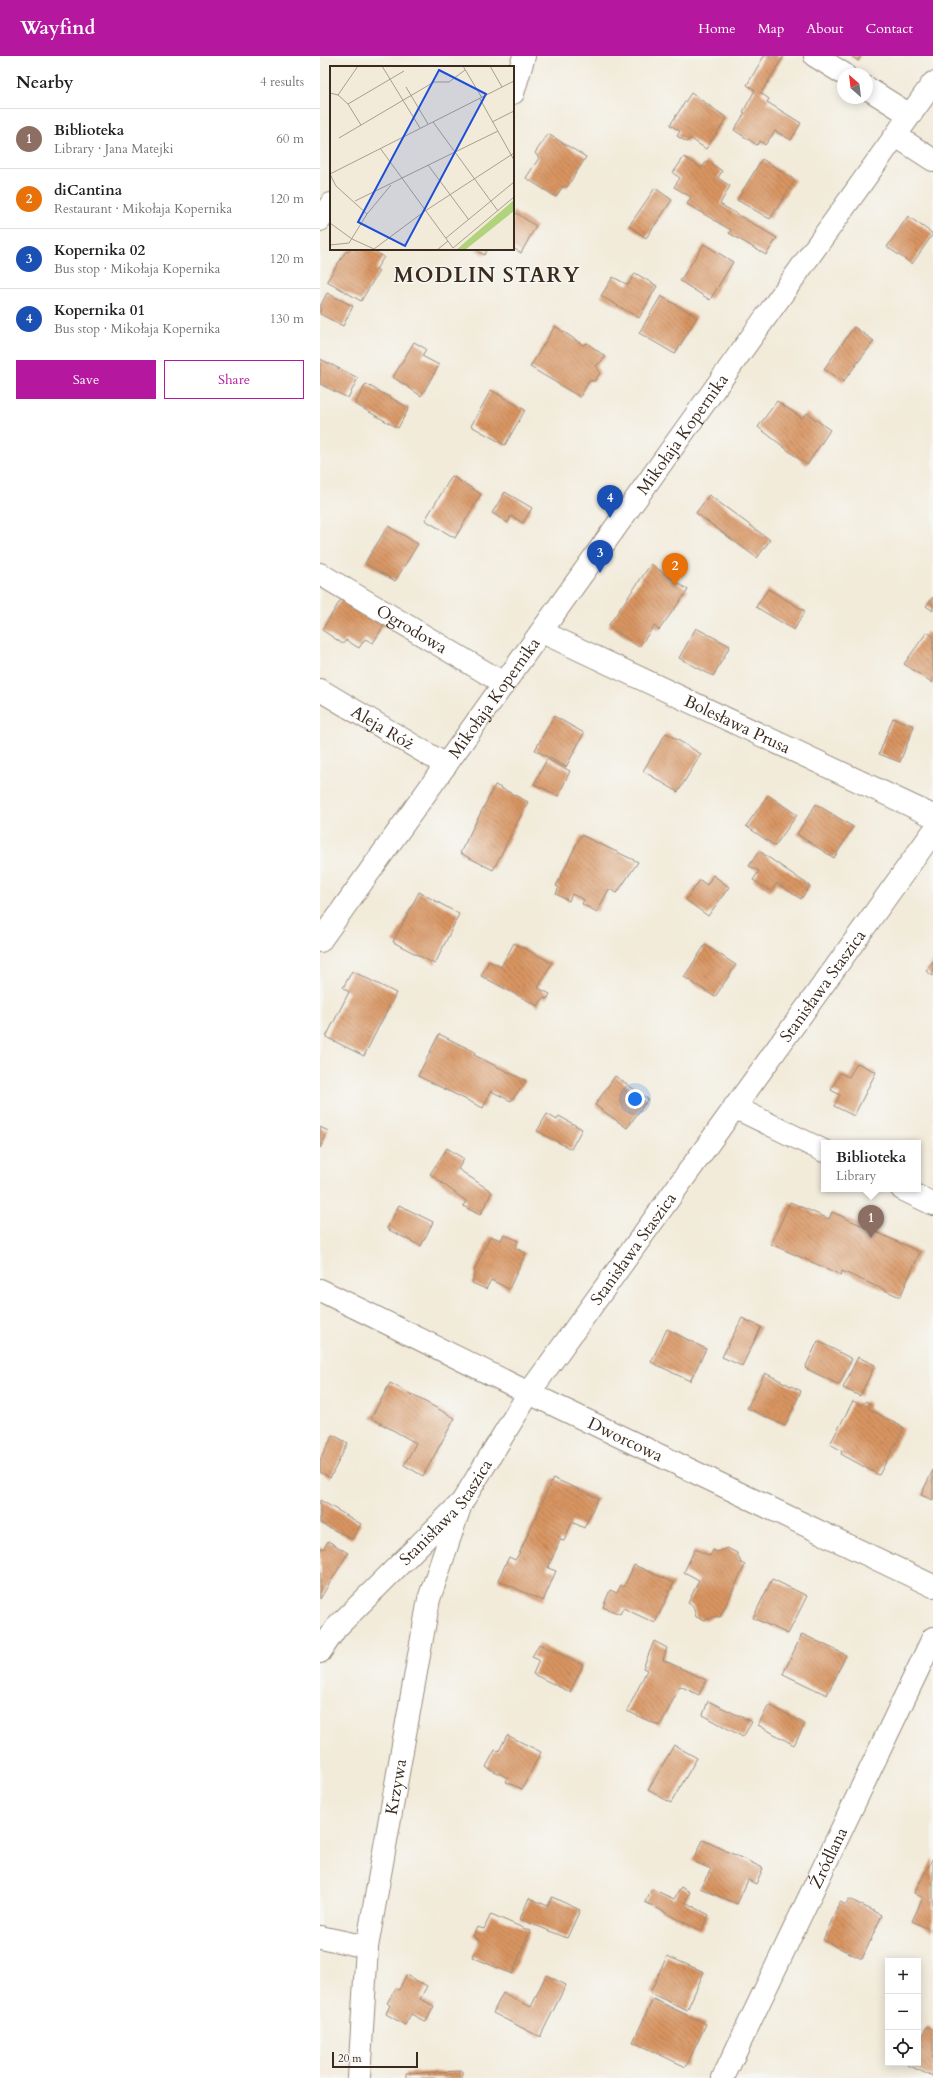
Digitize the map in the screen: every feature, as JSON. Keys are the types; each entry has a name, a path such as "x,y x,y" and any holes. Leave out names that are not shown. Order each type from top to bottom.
{"street":[{"path":"514,90 524,56"},
{"path":"815,56 837,70"},
{"name":"Mikołaja Kopernika","path":"320,941 933,83"},
{"path":"873,92 910,115"},
{"path":"896,136 933,160"},
{"path":"320,220 330,205"},
{"name":"Ogrodowa","path":"320,574 505,684"},
{"name":"Bolesława Prusa","path":"542,632 933,816"},
{"name":"Aleja Róż","path":"320,690 446,765"},
{"name":"Stanisława Staszica","path":"320,1652 336,1628 462,1502 529,1393 933,832"},
{"path":"734,1107 821,1150"},
{"path":"908,1192 933,1204"},
{"name":"Dworcowa","path":"320,1290 529,1393 933,1586"},
{"name":"Krzywa","path":"359,2078 367,1947 429,1599 462,1502"},
{"name":"Źródlana","path":"723,2078 933,1638"},
{"path":"320,1937 367,1947"}],"building":[{"path":"764,56 784,56 761,93 769,99 767,102 801,123 791,140 775,131 765,145 760,141 757,145 734,130 745,113 743,112 755,90 747,85"},
{"path":"851,56 861,56 858,61"},
{"path":"691,93 727,118 706,149 690,138 687,142 677,136 680,131 670,125"},
{"path":"548,134 586,157 567,187 563,186 556,197 526,178 539,158 535,153"},
{"path":"684,157 702,168 707,161 722,171 718,178 730,186 720,204 777,238 766,255 729,233 731,230 687,204 691,197 674,187 680,178 673,173"},
{"path":"762,159 795,180 770,219 737,200"},
{"path":"655,188 672,200 646,238 629,226"},
{"path":"514,212 536,226 521,253 514,249"},
{"path":"908,216 933,234 912,264 887,247"},
{"path":"704,244 733,262 710,300 680,281"},
{"path":"349,250 373,250 384,257 376,269 379,271 361,301 327,281 346,251 348,252"},
{"path":"476,250 487,250 484,255"},
{"path":"635,273 657,286 639,318 601,296 613,277 628,285"},
{"path":"327,293 353,306 343,326 320,314 320,307"},
{"path":"661,296 697,317 675,354 639,333"},
{"path":"555,326 583,345 587,343 606,357 596,366 600,373 594,381 589,381 580,397 530,367"},
{"path":"854,327 874,341 843,382 824,369"},
{"path":"414,342 426,349 422,356 439,365 421,396 393,377"},
{"path":"320,359 358,378 348,398 320,384"},
{"path":"366,384 409,408 398,428 355,404"},
{"path":"491,390 525,410 505,445 471,426"},
{"path":"777,401 802,418 807,413 830,430 807,465 758,427"},
{"path":"452,476 481,494 455,538 425,520"},
{"path":"505,492 532,508 523,523 511,516 508,523 492,513"},
{"path":"709,495 770,540 757,558 696,513"},
{"path":"388,526 418,544 395,581 365,563"},
{"path":"651,564 688,590 659,630 654,626 639,647 608,626"},
{"path":"768,589 805,611 794,630 756,607"},
{"path":"343,596 386,622 373,643 365,639 359,648 346,640 343,644 322,630"},
{"path":"933,597 933,611 926,606"},
{"path":"696,628 730,646 713,676 679,658"},
{"path":"927,632 933,636 933,683 904,664"},
{"path":"554,716 584,733 566,767 535,750"},
{"path":"893,718 914,726 900,762 879,754"},
{"path":"666,733 701,754 678,792 643,771"},
{"path":"547,759 570,771 558,796 534,784"},
{"path":"495,785 528,802 493,870 460,853"},
{"path":"768,795 797,815 775,846 746,826"},
{"path":"816,804 853,827 834,858 797,834"},
{"path":"581,835 638,862 617,893 609,889 597,912 582,904 584,900 572,894 569,901 556,894 559,887 556,886"},
{"path":"759,851 810,886 801,899 777,883 771,891 753,880 759,871 749,866"},
{"path":"713,875 729,887 708,916 686,900 700,880 707,885"},
{"path":"419,892 459,914 435,964 393,942"},
{"path":"514,943 552,963 538,988 550,994 547,999 543,998 538,1006 481,976 489,961 501,967"},
{"path":"705,945 736,965 715,997 684,977"},
{"path":"933,961 933,976 926,971"},
{"path":"352,971 396,993 364,1056 326,1037 349,992 343,988"},
{"path":"439,1034 475,1052 474,1055 526,1081 511,1101 491,1091 483,1108 418,1076"},
{"path":"857,1063 876,1072 854,1116 834,1106 840,1095 831,1090 840,1073 849,1077"},
{"path":"615,1076 648,1099 627,1128 595,1105"},
{"path":"547,1114 557,1120 559,1116 582,1129 571,1149 537,1131"},
{"path":"320,1127 328,1131 320,1148"},
{"path":"447,1148 464,1159 458,1169 492,1192 480,1215 463,1206 466,1201 430,1174"},
{"path":"790,1202 829,1219 832,1212 920,1252 900,1297 842,1271 841,1275 771,1244"},
{"path":"399,1205 433,1222 421,1246 387,1229"},
{"path":"504,1234 518,1241 515,1248 526,1253 509,1289 491,1280 486,1289 472,1283 474,1271 490,1236 501,1240"},
{"path":"742,1318 761,1327 742,1366 722,1357"},
{"path":"667,1329 706,1349 690,1381 651,1362"},
{"path":"818,1341 852,1359 839,1385 805,1368"},
{"path":"858,1357 875,1365 860,1396 843,1388"},
{"path":"765,1373 801,1391 785,1426 747,1408"},
{"path":"390,1383 455,1418 423,1476 404,1465 416,1443 371,1418"},
{"path":"853,1401 861,1405 866,1401 869,1403 869,1409 904,1428 879,1475 841,1454 842,1451 830,1444"},
{"path":"333,1435 348,1443 330,1478 320,1472 320,1460"},
{"path":"933,1470 933,1500 921,1495"},
{"path":"553,1478 598,1498 584,1528 572,1522 564,1541 560,1540 548,1568 556,1571 543,1601 498,1580 509,1557 515,1560 519,1554"},
{"path":"320,1500 361,1524 352,1539 320,1523"},
{"path":"328,1541 348,1553 320,1599 320,1547 323,1549"},
{"path":"727,1548 737,1553 741,1563 745,1565 720,1617 716,1616 705,1620 696,1617 693,1606 688,1603 699,1580 684,1572 695,1549 710,1556 713,1550 717,1552"},
{"path":"634,1565 674,1583 655,1623 623,1608 620,1614 603,1607 610,1590 617,1593 621,1585 624,1587"},
{"path":"772,1579 807,1596 788,1634 753,1618"},
{"path":"802,1634 846,1655 827,1695 783,1674"},
{"path":"654,1641 667,1648 663,1660 706,1680 699,1695 680,1686 660,1726 627,1711 647,1670 643,1668"},
{"path":"539,1644 583,1665 570,1692 533,1674 539,1660 532,1657"},
{"path":"708,1701 752,1722 743,1737 703,1715"},
{"path":"769,1705 805,1724 794,1745 758,1725"},
{"path":"507,1735 541,1752 522,1789 506,1782 508,1778 486,1767 495,1750 499,1751"},
{"path":"674,1745 697,1758 671,1803 648,1790"},
{"path":"703,1840 763,1868 756,1884 748,1880 737,1904 700,1888 711,1869 693,1861"},
{"path":"933,1858 933,1931 912,1921 923,1898 914,1893"},
{"path":"681,1887 690,1892 685,1902 709,1915 701,1931 645,1902 652,1889 674,1899"},
{"path":"552,1897 580,1910 567,1938 520,1919 529,1898 548,1906"},
{"path":"849,1899 882,1915 862,1959 823,1940 840,1902 846,1905"},
{"path":"491,1914 530,1931 512,1974 472,1957 479,1940 473,1936 477,1927 484,1929"},
{"path":"667,1956 704,1972 687,2010 650,1993"},
{"path":"406,1975 427,1986 420,1999 434,2006 426,2022 411,2014 405,2025 386,2014 390,2005 387,2003 396,1988 399,1990"},
{"path":"546,1975 566,1985 540,2037 493,2013 503,1993 531,2007"},
{"path":"653,1999 706,2024 686,2067 633,2042"},
{"path":"927,2026 933,2030 933,2077 910,2066 921,2066 921,2038"},
{"path":"462,2071 462,2078 406,2078 406,2073"}],"place":[{"name":"Kopernika 01","path":"610,518"},
{"name":"Kopernika 02","path":"600,573"},
{"name":"diCantina","path":"675,586"},
{"name":"Biblioteka","path":"871,1238"}],"district":[{"name":"MODLIN STARY","path":"487,275"}]}
